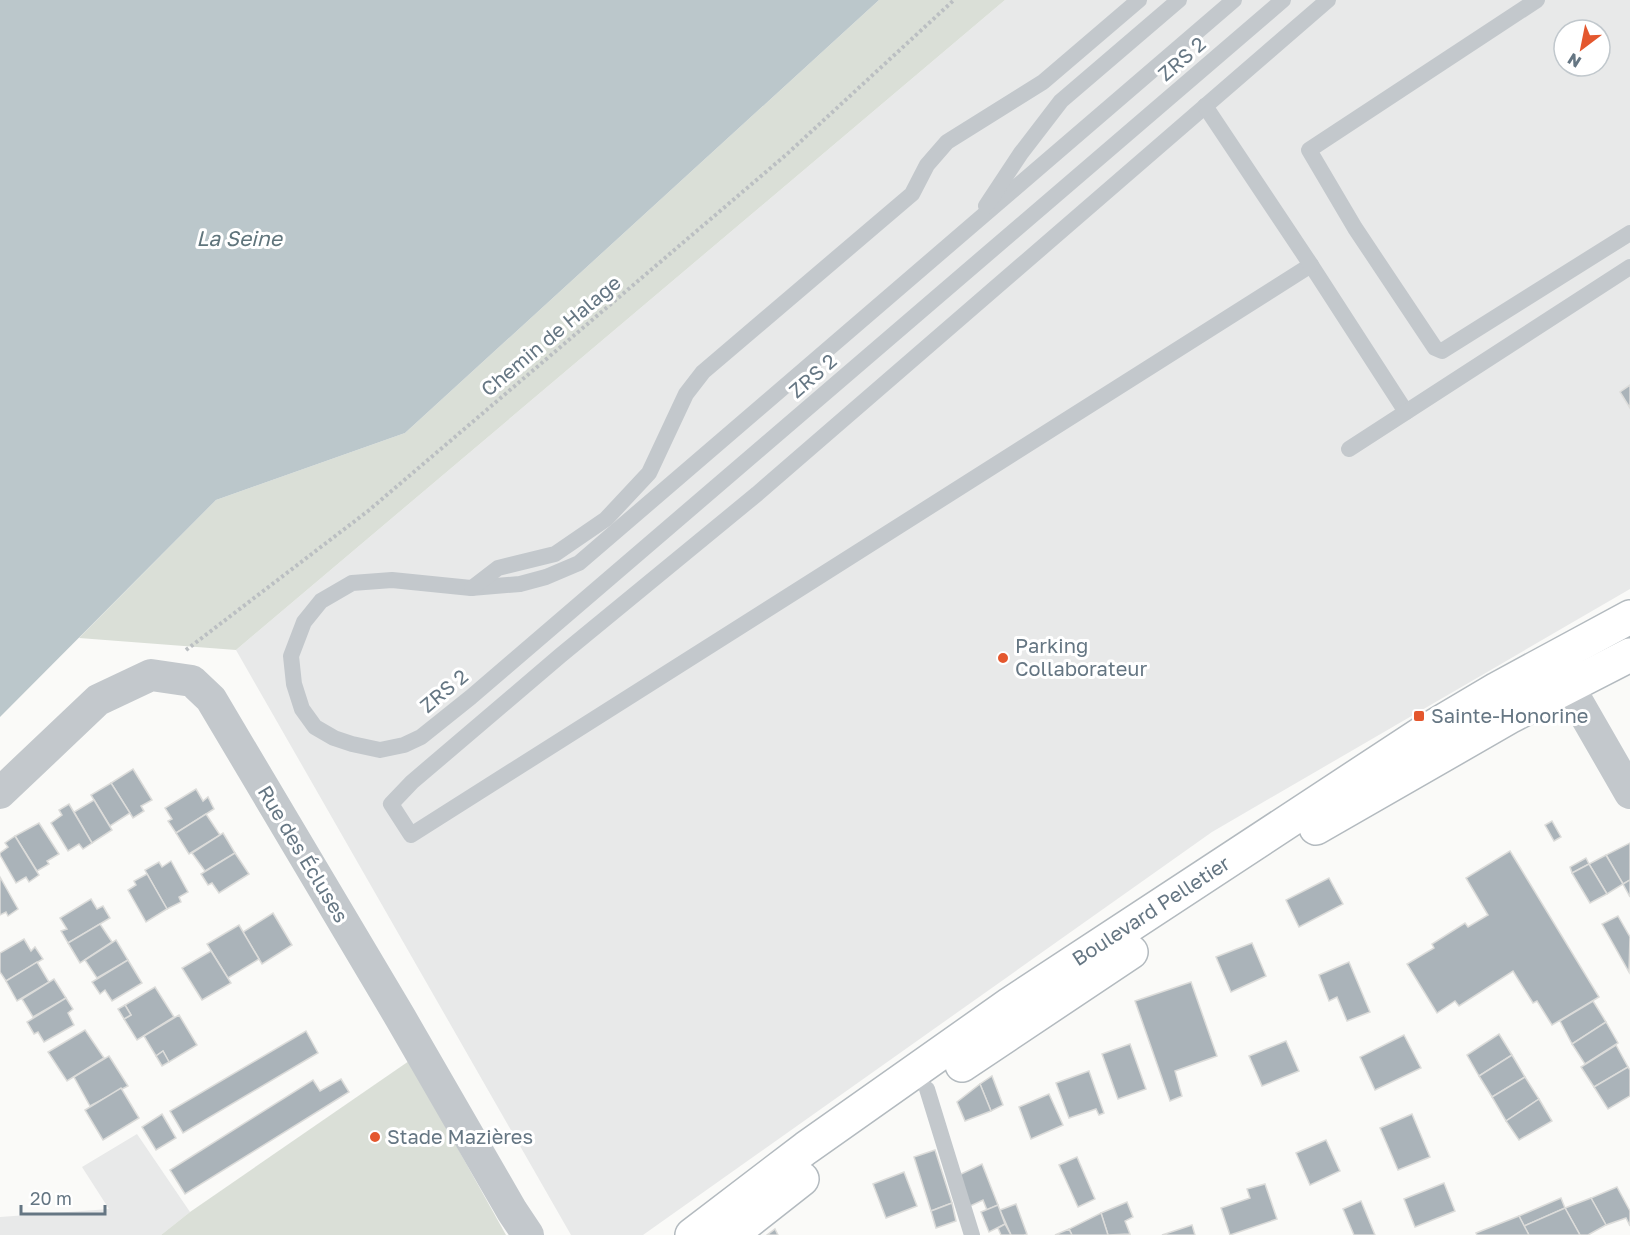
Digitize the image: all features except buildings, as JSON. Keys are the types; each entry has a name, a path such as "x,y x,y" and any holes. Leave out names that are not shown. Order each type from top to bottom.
{"main road":[{"name":"Boulevard Pelletier","path":"692,1235 806,1148 1010,1004 1422,734 1544,663 1630,617"},
{"name":"Boulevard Pelletier","path":"731,1235 820,1165 927,1089 1326,821 1511,716 1630,656"}],"street":[{"path":"1544,663 1569,687 1630,793"},
{"path":"0,793 98,700 151,675"},
{"name":"Rue des Écluses","path":"151,675 192,681 212,699 528,1235"}],"lane":[{"path":"471,588 498,568 555,554 606,519 649,473 686,394 703,372 912,194 927,165 947,142 1043,82 1139,0"},
{"name":"ZRS 2","path":"974,224 1022,153 1061,101 1179,0"},
{"name":"ZRS 2","path":"1234,0 579,563 546,577 520,584 471,588 392,580 352,583 321,601 304,622 291,656 294,684 302,709 315,727 334,738 380,750 404,745 422,737 1283,0"},
{"path":"1311,265 411,835 391,804 412,782 579,640 757,494 1328,0"},
{"path":"1538,0 1309,150 1356,228 1435,348 1442,351 1630,233"},
{"path":"1205,106 1406,412"},
{"path":"1349,448 1630,267"},
{"path":"927,1089 972,1235"}],"path":[{"name":"Chemin de Halage","path":"151,675 368,511 787,153 954,0"}],"shaded area":[{"path":"879,0 1005,0 236,650 79,638 216,500 405,433"},
{"name":"Parking Collaborateur","path":"1005,0 1630,0 1630,589 1212,832 643,1235 571,1235 236,650"},
{"name":"Stade Mazières","path":"409,1061 506,1235 161,1235 190,1212"},
{"path":"137,1134 190,1212 161,1235 0,1235 0,1217 109,1209 82,1167"}],"water":[{"name":"La Seine","path":"0,0 879,0 405,433 216,500 0,717"}],"place":[{"name":"Parking Collaborateur","path":"1003,658"},
{"name":"Sainte-Honorine","path":"1419,716"},
{"name":"Stade Mazières","path":"375,1137"}]}
